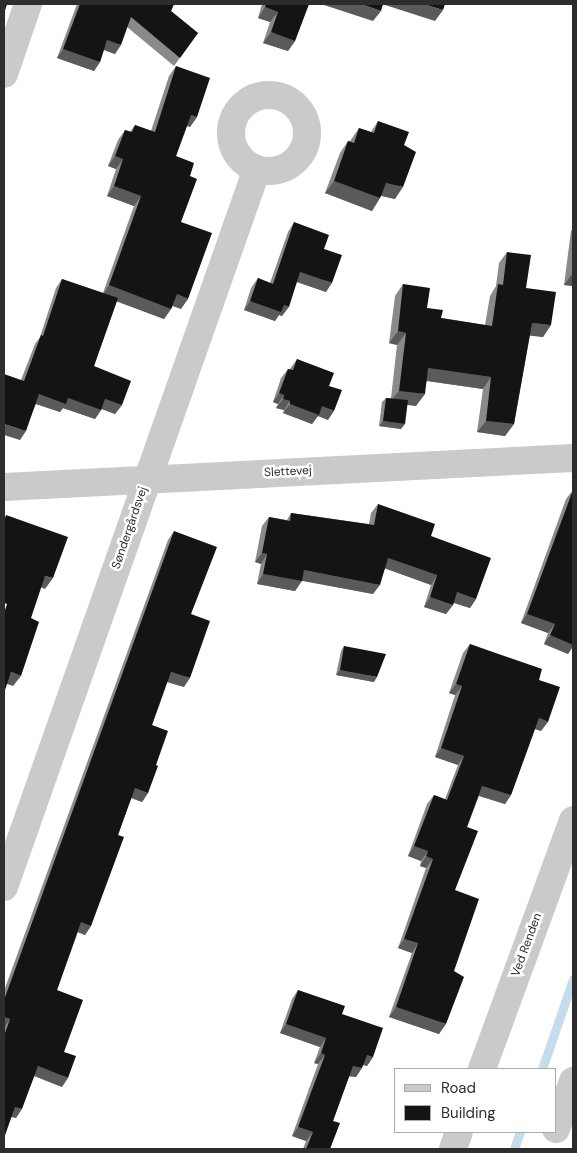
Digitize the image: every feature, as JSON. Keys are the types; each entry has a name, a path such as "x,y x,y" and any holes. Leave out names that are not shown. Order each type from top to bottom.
{"street":[{"path":"4,74 28,4"},
{"name":"Søndergårdsvej","path":"4,887 257,169"},
{"name":"Slettevej","path":"4,487 573,458"},
{"name":"Ved Renden","path":"482,1068 573,820"},
{"path":"557,1125 573,1081"},
{"path":"453,1149 460,1133"},
{"path":"548,1149 554,1133"}],"building":[{"path":"80,4 174,4 171,11 198,33 180,58 131,17 121,45 107,40 100,62 63,49"},
{"path":"266,4 309,4 295,41 271,32 278,12 265,7"},
{"path":"361,4 383,4 381,11"},
{"path":"423,4 445,4 443,10"},
{"path":"176,66 210,78 197,117 191,115 176,156 194,163 190,176 197,179 181,222 212,233 188,299 177,294 171,309 109,285 141,196 114,186 123,159 115,156 125,130 132,132 135,125 155,132"},
{"path":"378,121 409,132 404,145 416,152 403,187 386,183 380,198 334,181 348,141 354,143 359,128 374,133"},
{"path":"294,222 329,235 324,249 342,255 332,283 300,272 289,307 284,305 281,312 250,301 258,278 273,284"},
{"path":"507,252 531,255 526,288 556,292 551,325 532,323 514,424 486,421 491,377 428,368 425,394 399,391 406,333 398,331 403,284 430,288 427,308 443,310 441,318 492,326 498,284 503,285"},
{"path":"62,279 118,298 94,366 131,381 122,405 105,399 101,410 68,398 66,404 39,394 26,431 4,424 4,374 24,381 41,335 43,336"},
{"path":"297,359 334,373 329,386 342,390 334,411 322,406 319,415 290,404 290,401 283,399 284,395 279,393 288,369 293,370"},
{"path":"386,398 408,400 405,424 383,421"},
{"path":"573,490 573,645 550,635 555,624 527,614"},
{"path":"378,504 435,524 431,536 491,558 476,599 457,592 453,605 430,597 437,575 388,558 380,585 304,570 302,581 263,574 267,554 262,553 269,517 290,521 291,513 374,525"},
{"path":"6,515 68,537 53,578 45,576 31,618 39,622 21,676 11,672 4,693 4,613 7,604 4,603 4,521"},
{"path":"174,531 217,547 191,614 210,621 190,678 171,672 152,725 168,731 156,765 158,766 148,793 135,788 118,835 124,837 91,926 81,922 57,990 83,1000 64,1052 76,1056 68,1078 38,1066 22,1109 15,1107 4,1138 4,1036 10,1019 4,1017 4,1000"},
{"path":"470,644 542,669 539,680 560,687 548,722 539,718 511,795 482,786 467,827 478,831 455,890 479,899 454,971 464,977 446,1024 396,1007 418,943 404,939 433,859 426,856 428,851 414,846 434,795 447,800 464,756 441,748 462,686 456,684"},
{"path":"344,646 386,654 377,677 340,670"},
{"path":"298,990 345,1006 342,1014 383,1028 373,1057 367,1055 362,1068 353,1066 333,1121 340,1123 330,1149 306,1149 313,1132 298,1127 325,1055 321,1053 326,1038 286,1024"}],"waterway":[{"path":"542,1068 573,979"},
{"path":"514,1149 520,1133"}]}
